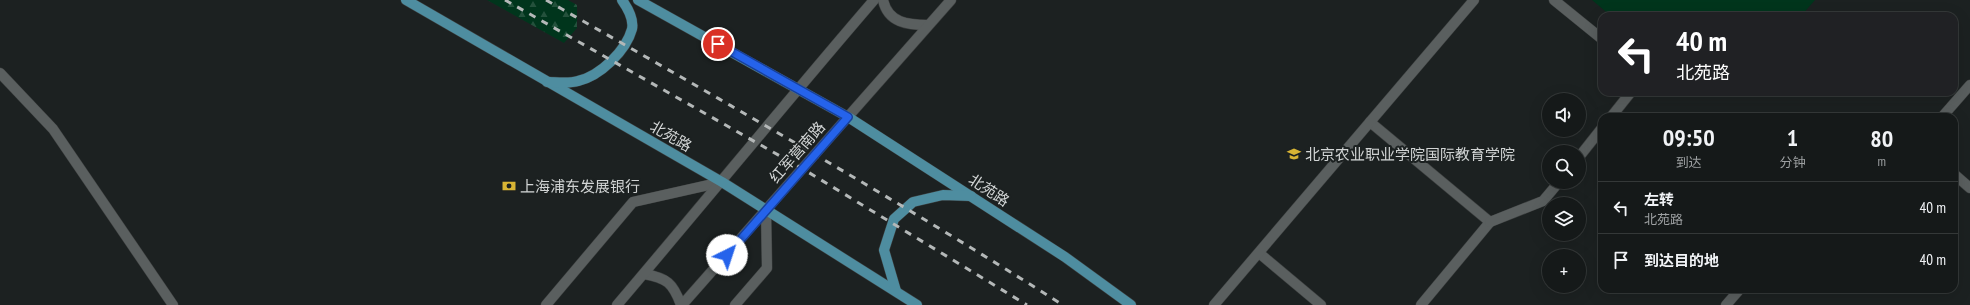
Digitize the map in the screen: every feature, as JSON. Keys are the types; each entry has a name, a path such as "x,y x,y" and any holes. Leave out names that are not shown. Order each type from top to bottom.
{"main road":[{"name":"北苑路","path":"406,0 722,182 917,305"},
{"path":"547,82 578,82 604,69 621,50 632,28 629,9 622,0"},
{"name":"北苑路","path":"638,0 848,117 1065,257 1131,305"},
{"path":"896,291 884,250 894,219 913,202 943,195 972,196"}],"street":[{"path":"618,305 722,182 797,89 874,0"},
{"path":"883,0 884,7 894,18 909,25 928,25"},
{"name":"红军营南路","path":"681,305 951,0"},
{"path":"1214,305 1474,0"},
{"path":"1554,0 1598,36"},
{"path":"0,73 53,129 173,305"},
{"path":"1946,113 1970,85"},
{"path":"1614,113 1629,96"},
{"path":"1370,122 1490,222"},
{"path":"1586,148 1598,133"},
{"path":"1958,178 1970,188"},
{"path":"546,305 633,202 722,182"},
{"path":"1421,305 1490,222 1543,201 1552,189"},
{"path":"735,305 766,268 766,209"},
{"path":"1259,253 1321,305"},
{"path":"644,274 659,276 669,282 677,294 681,305"},
{"path":"1726,305 1736,293"}],"green space":[{"path":"487,0 568,0 577,5 577,28 564,43"},
{"path":"1592,0 1815,0 1804,12 1606,12"}],"railway":[{"path":"505,0 803,169 1027,305"},
{"path":"546,0 871,188 1063,305"}],"place":[{"name":"北京农业职业学院国际教育学院","path":"1294,154"},
{"name":"上海浦东发展银行","path":"509,186"}],"route":[{"path":"718,44 848,117 727,255"}]}
